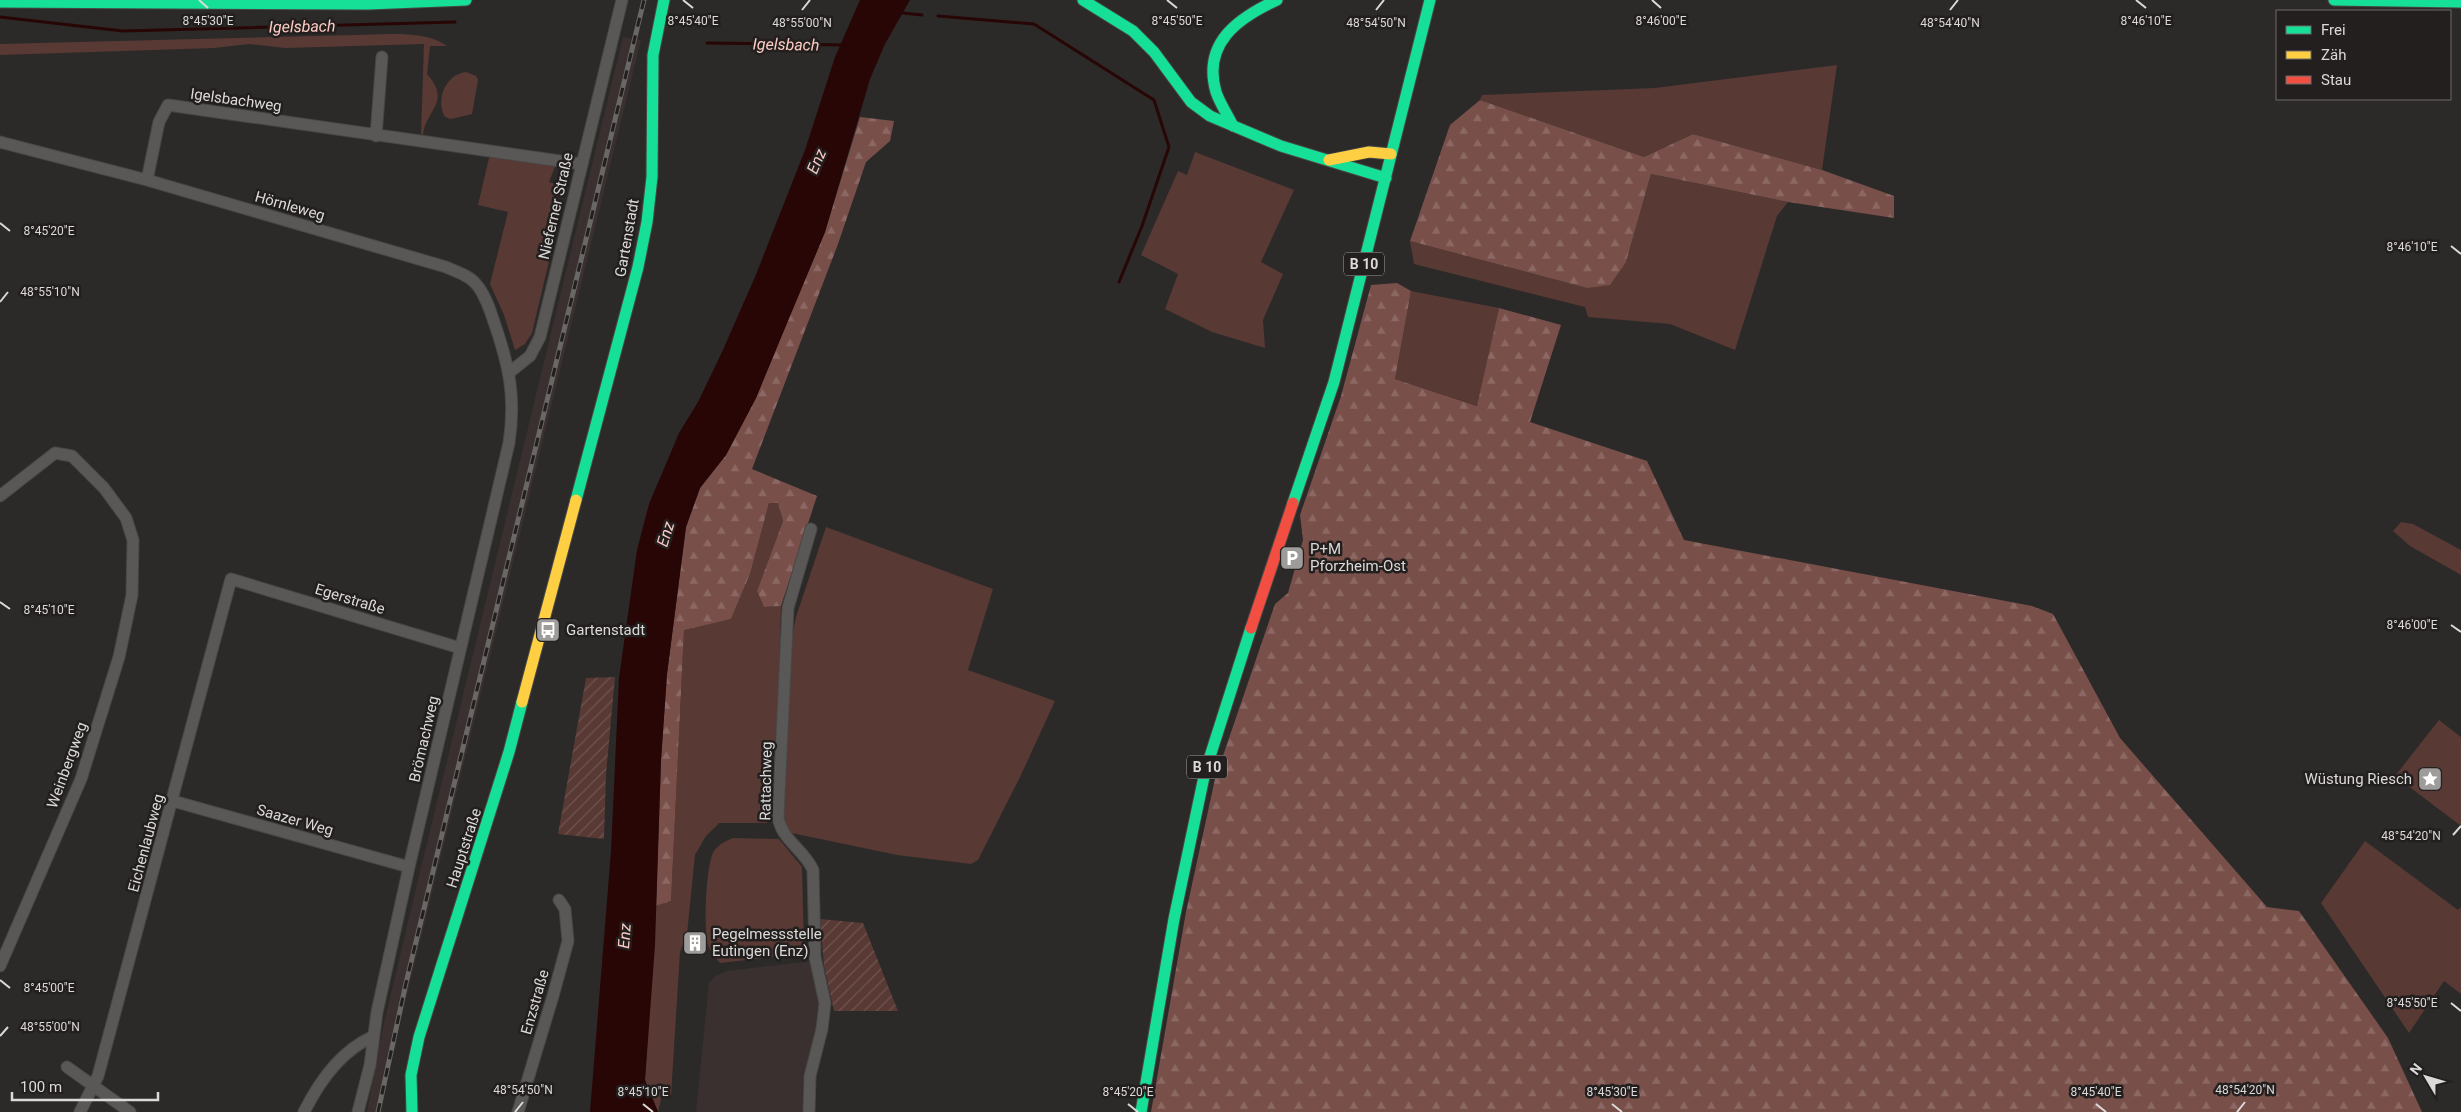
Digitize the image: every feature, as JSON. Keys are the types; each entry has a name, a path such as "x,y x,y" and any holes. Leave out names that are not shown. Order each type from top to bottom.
{"main road":[{"path":"0,2 368,4 466,0"},
{"name":"Gartenstadt","path":"552,593 629,304 647,222 653,158 652,74 656,33 664,0"},
{"path":"1083,0 1133,31 1154,52 1191,102 1210,116 1325,160 1386,178"},
{"path":"1233,126 1216,91 1213,69 1216,48 1225,34 1241,18 1277,0"},
{"name":"B 10","path":"1140,1110 1188,847 1205,772 1236,673 1334,382 1430,0"},
{"path":"2334,0 2461,2"},
{"path":"1325,160 1369,152 1395,141"},
{"path":"1369,152 1391,154"},
{"name":"Hauptstraße","path":"412,1112 412,1075 419,1037 486,829 552,593"}],"street":[{"name":"Nieferner Straße","path":"510,372 530,356 540,337 622,0"},
{"path":"376,136 382,57"},
{"name":"Igelsbachweg","path":"147,180 159,122 168,106 581,164"},
{"name":"Hörnleweg","path":"0,142 147,180 446,267 469,278 477,285 490,310 510,372"},
{"name":"Brömachweg","path":"358,1112 370,1065 372,1037 409,868 509,443 513,412 510,372"},
{"name":"Weinbergweg","path":"0,496 55,453 72,456 104,488 126,518 132,540 133,565 132,595 126,632 81,779 0,966"},
{"name":"Rattachweg","path":"808,1112 810,1076 823,1022 825,1004 815,957 813,870 808,860 784,834 778,817 788,608 811,529"},
{"name":"Egerstraße","path":"231,579 460,648"},
{"name":"Eichenlaubweg","path":"80,1112 94,1086 101,1067 231,579"},
{"name":"Saazer Weg","path":"173,801 409,868"},
{"name":"Enzstraße","path":"518,1112 568,941 566,909 560,900"},
{"path":"304,1112 316,1088 338,1062 354,1046 372,1037"},
{"path":"67,1067 130,1112"}],"shaded area":[{"path":"389,34 427,37 447,46 430,46 427,74 434,84 438,99 428,118 423,135 421,134 424,44 285,48 249,44 214,48 0,55 0,44"},
{"path":"623,37 641,40 394,1048 381,1112 367,1112 379,1045 411,909"},
{"path":"1837,65 1822,170 1693,134 1644,157 1480,100 1482,95 1655,88"},
{"path":"466,72 476,76 478,80 472,114 451,119 445,117 441,103 444,89 453,77"},
{"path":"1195,152 1294,190 1261,262 1283,274 1263,320 1265,348 1212,332 1165,309 1178,274 1141,255 1178,171 1187,175"},
{"path":"495,156 556,164 549,182 562,186 553,217 559,219 532,333 525,344 515,350 504,315 490,284 508,212 478,205 489,158"},
{"path":"1651,174 1788,202 1777,216 1735,350 1670,324 1588,317 1585,307 1414,264 1410,241 1587,288 1626,262"},
{"path":"1411,291 1499,308 1478,406 1395,379"},
{"path":"769,503 778,503 783,521 757,591 764,607 781,606 778,710 767,823 719,823 706,836 695,855 687,934 680,952 671,1096 662,1095 658,1112 645,1080 656,906 671,901 684,629 731,619 750,574"},
{"path":"2401,522 2413,524 2461,550 2461,575 2410,546 2393,531"},
{"path":"826,527 993,589 968,670 1055,701 1021,775 978,860 971,864 897,855 782,831 785,671 796,617"},
{"path":"615,677 606,774 604,839 558,834 586,678"},
{"path":"2439,720 2461,737 2461,826 2395,776"},
{"path":"733,838 779,839 802,867 804,949 792,955 720,963 712,952 706,932 706,894 709,868 714,851 723,843"},
{"path":"2365,841 2458,910 2461,907 2461,994 2444,981 2409,1033 2321,903"},
{"path":"820,919 863,923 898,1011 834,1011 824,966"},
{"path":"811,961 818,985 821,1010 804,1085 804,1112 696,1112 709,983 715,976 727,971"}],"green space":[{"path":"1480,100 1644,157 1693,134 1822,170 1894,196 1894,218 1788,202 1651,174 1626,262 1610,285 1587,288 1410,241 1450,125"},
{"path":"860,117 894,121 890,141 866,162 838,244 752,469 817,496 781,606 764,607 757,591 783,521 778,503 769,503 750,574 731,619 684,630 671,901 656,906 661,760 667,674 686,527 700,488 726,455 756,398 825,232"},
{"path":"1397,283 1411,291 1395,379 1477,406 1499,308 1561,325 1530,422 1647,461 1684,540 2032,606 2053,614 2120,738 2267,907 2299,911 2388,1038 2422,1112 1151,1112 1186,912 1215,779 1275,604 1288,593 1303,540 1300,515 1341,396 1371,285"}],"water":[{"name":"Enz","path":"860,0 910,0 885,44 870,79 825,232 756,398 726,455 700,488 686,527 667,674 661,760 655,945 645,1080 658,1112 590,1112 611,851 619,678 637,550 649,504 679,433 698,402 755,277 805,150 835,57"}],"waterway":[{"path":"903,13 922,15"},
{"path":"938,16 1034,24 1154,100 1169,147 1142,226 1119,282"},
{"name":"Igelsbach","path":"0,17 123,31 455,22"},
{"name":"Igelsbach","path":"707,43 844,45"}],"railway":[{"path":"378,1112 406,983 644,0"}],"traffic: fast":[{"path":"0,2 368,4 466,0"},
{"path":"576,500 638,267 647,222 652,177 653,55 664,0"},
{"path":"1083,0 1133,31 1154,52 1191,102 1210,116 1281,146 1386,178"},
{"path":"1233,126 1216,92 1213,75 1214,59 1219,46 1237,24 1249,15 1277,0"},
{"path":"1293,503 1334,382 1430,0"},
{"path":"2334,0 2461,2"},
{"path":"1141,1112 1174,919 1205,772 1251,628"},
{"path":"412,1112 411,1075 419,1037 509,752 522,702"}],"traffic: slow":[{"path":"1329,160 1369,152 1391,154"},
{"path":"522,702 576,500"}],"traffic: jam":[{"path":"1251,628 1293,503"}],"place":[{"name":"P+M Pforzheim-Ost","path":"1292,558"},
{"name":"Gartenstadt","path":"548,630"},
{"name":"Wüstung Riesch","path":"2430,779"},
{"name":"Pegelmessstelle Eutingen (Enz)","path":"695,943"}]}
